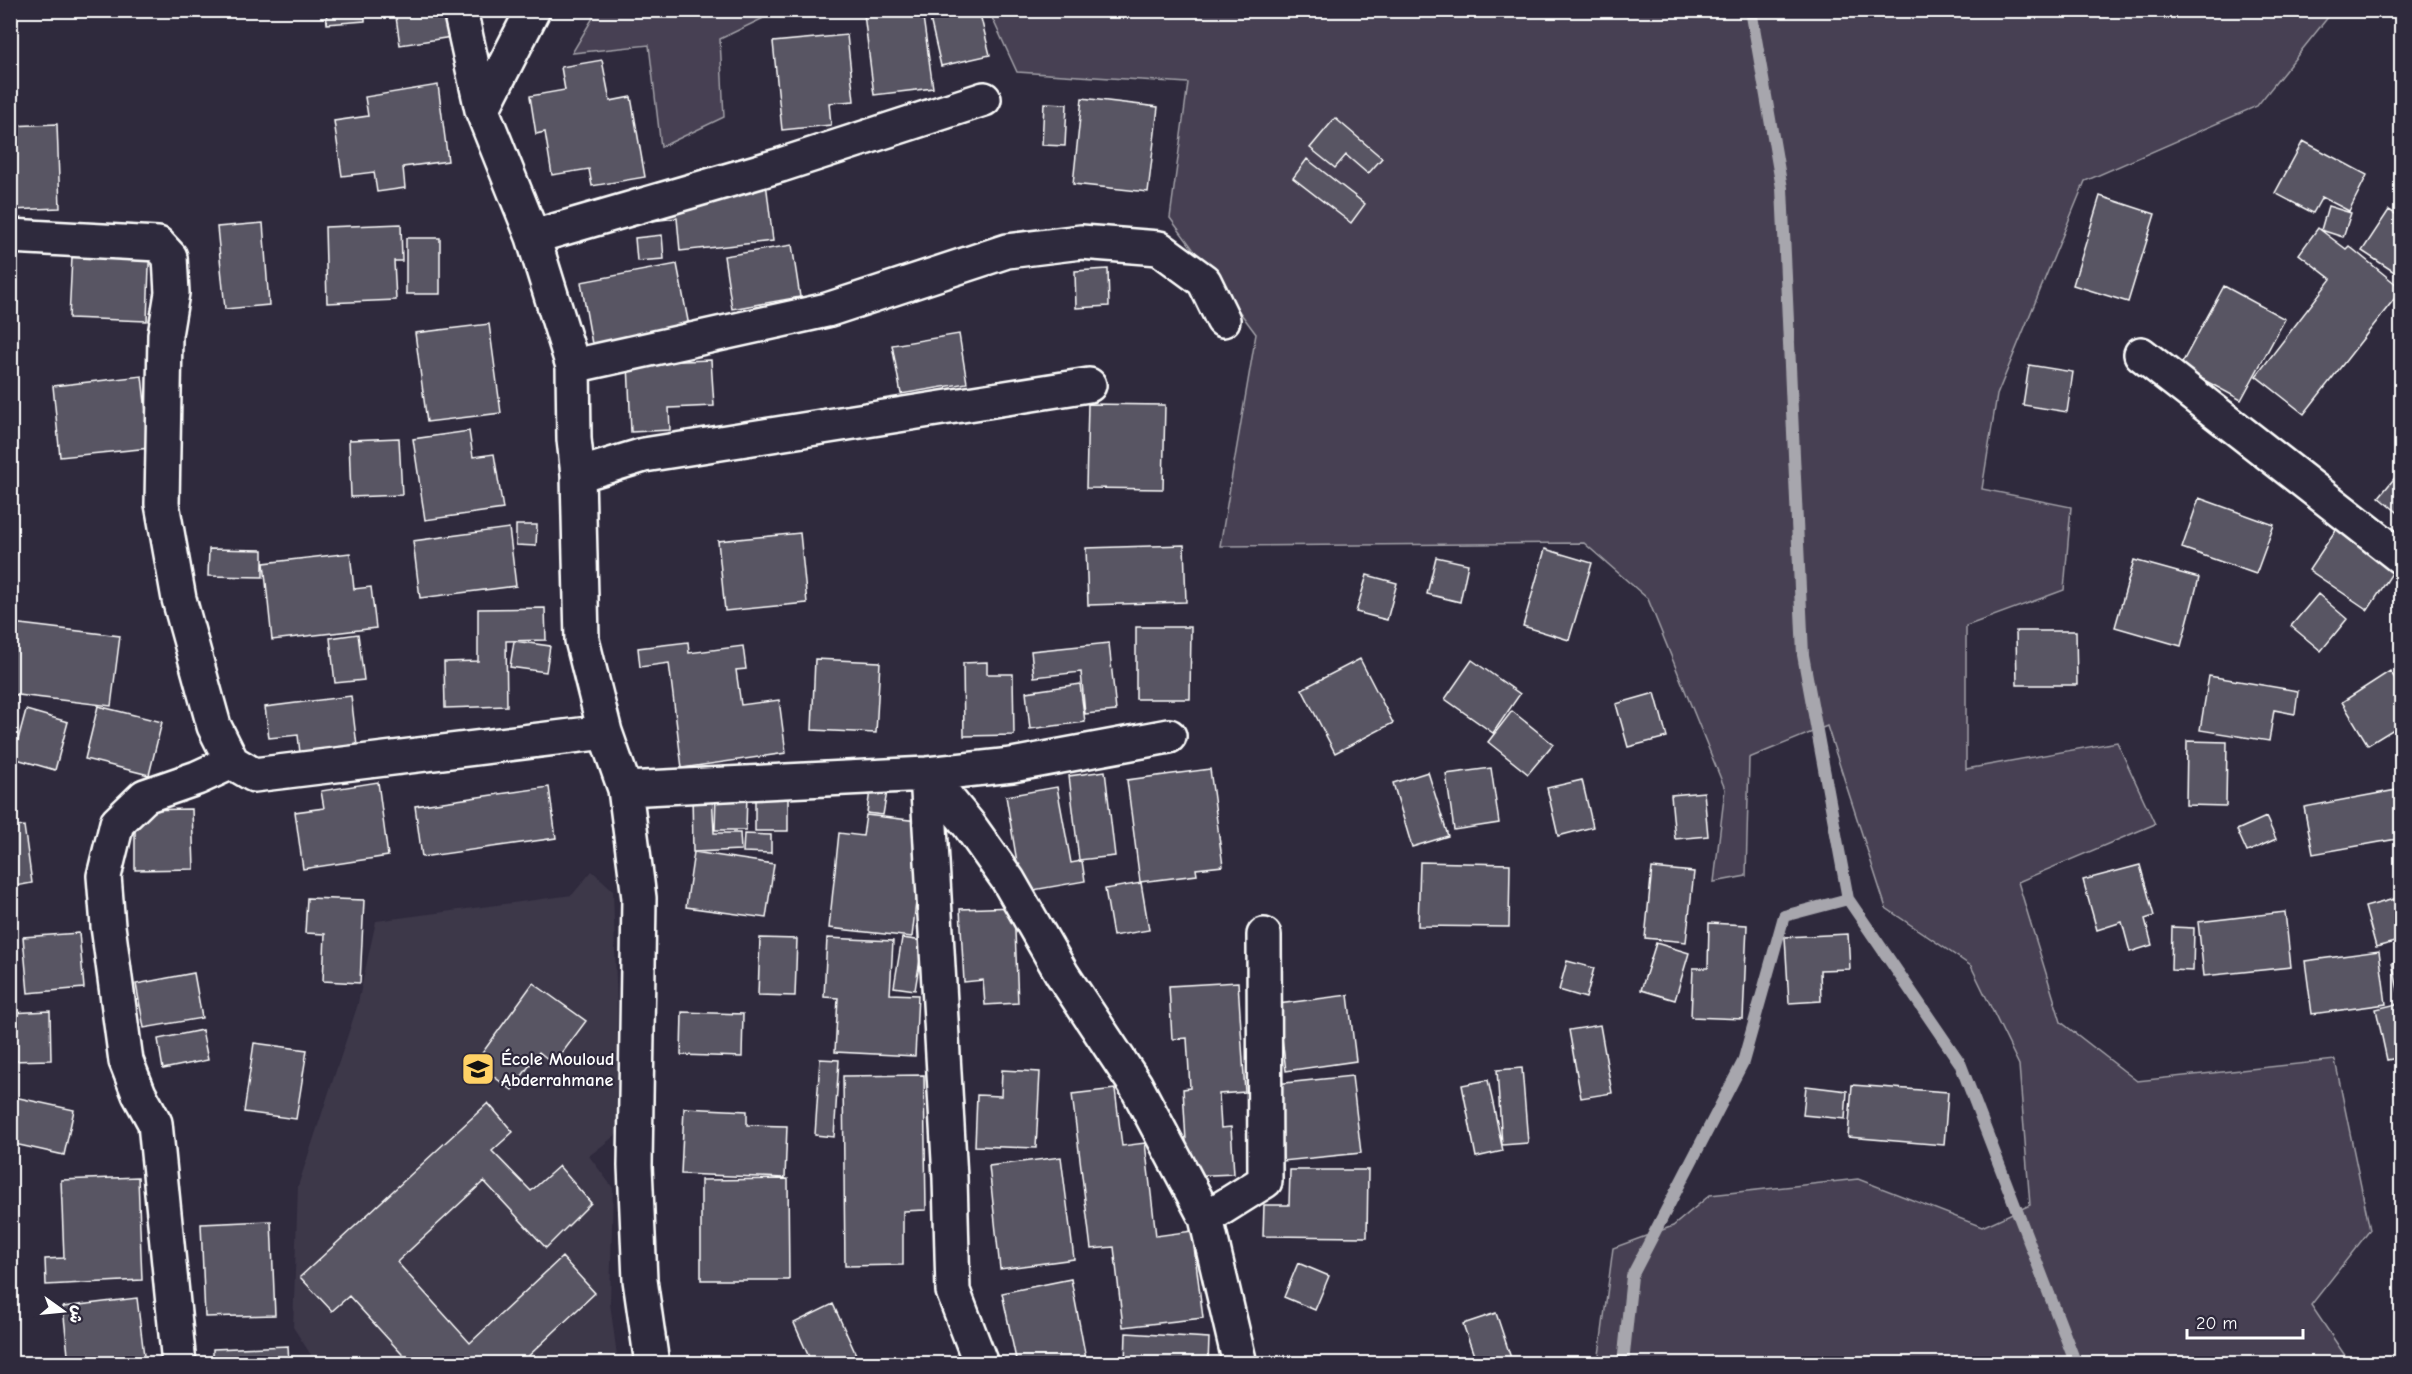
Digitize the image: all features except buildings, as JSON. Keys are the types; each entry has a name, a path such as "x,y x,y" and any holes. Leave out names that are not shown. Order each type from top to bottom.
{"street":[{"path":"460,10 482,110 533,237 573,366 582,640 605,732 625,789 639,898 635,1166 640,1280 652,1364"},
{"path":"482,110 533,10"},
{"path":"533,237 781,165 984,99"},
{"path":"10,236 158,244 170,257 172,293 165,335 162,504 179,599 193,654 214,726 231,762 254,775 605,732"},
{"path":"573,366 827,310 1007,251 1081,242 1159,248 1204,281 1223,320"},
{"path":"2141,354 2402,558"},
{"path":"578,475 644,455 1089,385"},
{"path":"625,789 927,774 1012,765 1169,736"},
{"path":"179,1364 155,1123 139,1094 126,1061 108,926 104,876 117,823 145,796 197,778 231,762"},
{"path":"927,774 969,825 1008,880 1062,974 1135,1084 1206,1218 1240,1364"},
{"path":"927,774 949,1166 953,1291 981,1364"},
{"path":"1206,1218 1265,1180 1264,935"}],"shaded area":[{"path":"597,11 778,11 720,39 724,117 661,147 649,45 572,53"},
{"path":"989,11 2333,11 2257,106 2085,181 1997,395 1982,489 2071,507 2064,590 1966,626 1966,769 2117,742 2155,824 2018,882 2061,1022 2137,1081 2335,1060 2370,1230 2311,1305 2350,1363 1598,1363 1613,1248 1673,1226 1710,1195 1858,1179 1982,1227 2030,1205 2019,1065 1971,966 1886,908 1827,726 1749,758 1746,876 1714,882 1725,789 1648,599 1584,543 1220,546 1256,334 1170,218 1188,83 1017,72"},
{"name":"École Mouloud Abderrahmane","path":"592,871 613,890 621,1131 589,1156 613,1188 610,1303 618,1363 316,1363 293,1327 298,1186 357,1007 376,921 572,895"}],"waterway":[{"path":"1751,10 1782,188 1803,655 1848,899 1960,1063 2076,1364"},
{"path":"1623,1364 1632,1276 1743,1062 1784,916 1848,899"}],"place":[{"name":"École Mouloud Abderrahmane","path":"478,1069"}]}
